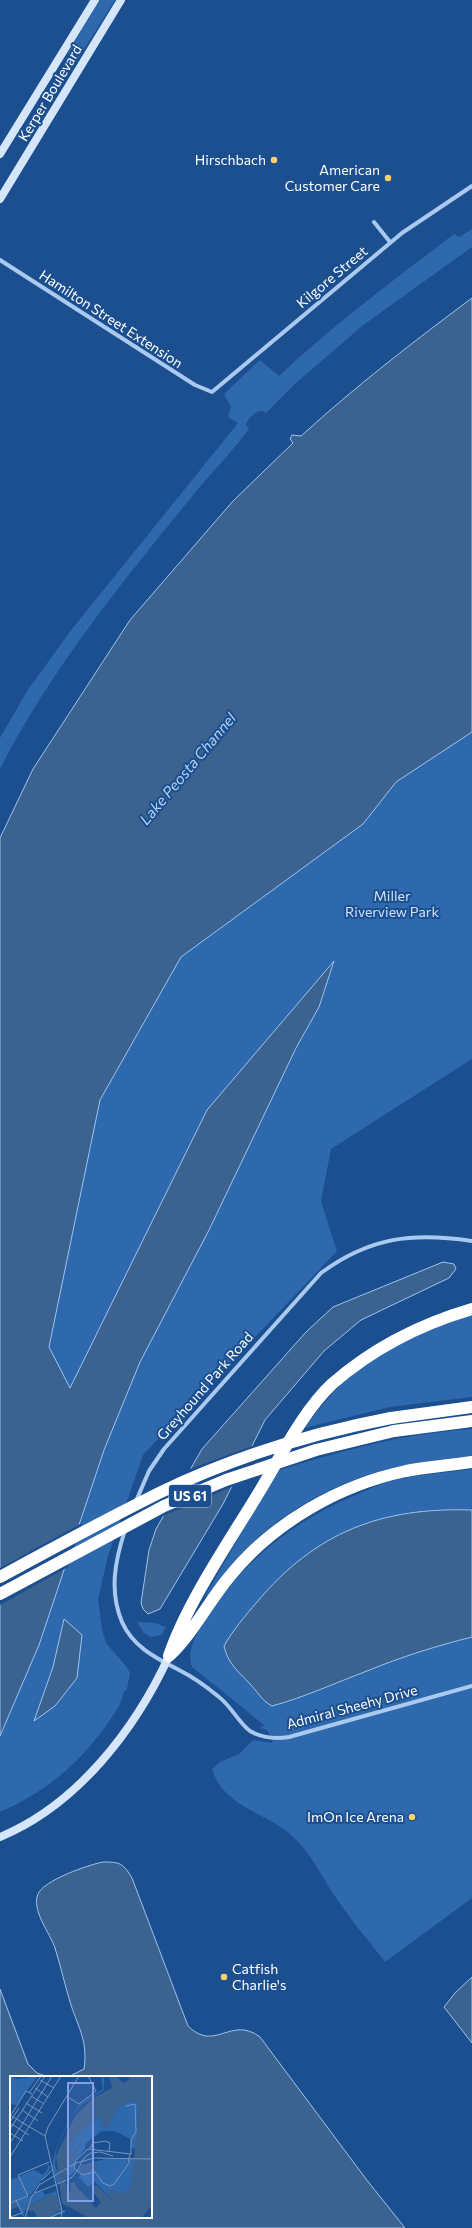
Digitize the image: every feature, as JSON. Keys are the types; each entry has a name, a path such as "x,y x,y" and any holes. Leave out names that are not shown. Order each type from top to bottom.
{"highway":[{"path":"167,1660 176,1635 228,1543 303,1420 331,1385 366,1358 402,1336 440,1318 472,1309"},
{"name":"US 61","path":"0,1577 162,1492 226,1465 312,1436 391,1418 472,1407"},
{"name":"US 61","path":"0,1594 164,1506 226,1480 316,1450 394,1431 472,1421"},
{"path":"167,1660 186,1641 213,1597 230,1575 268,1538 304,1512 341,1492 381,1478 406,1471 472,1462"}],"street":[{"name":"Kerper Boulevard","path":"0,154 95,0"},
{"name":"Kerper Boulevard","path":"0,199 121,0"},
{"name":"Kilgore Street","path":"212,392 390,242 472,186"},
{"path":"374,222 390,242"},
{"name":"Hamilton Street Extension","path":"0,260 195,385 212,392"},
{"name":"Greyhound Park Road","path":"133,1510 149,1471 164,1449 321,1273 348,1255 362,1248 399,1238 437,1237 472,1241"},
{"path":"0,1837 30,1822 60,1802 98,1766 123,1737 167,1660 143,1649 129,1634 115,1602 114,1573 117,1558 130,1517"},
{"name":"Admiral Sheehy Drive","path":"167,1660 211,1690 230,1707 250,1730 272,1738 289,1737 472,1686"}],"green space":[{"path":"100,0 115,0 78,59 71,60 68,56 69,51"},
{"path":"472,229 472,247 362,326 296,383 266,413 260,411 255,413 249,419 246,424 249,429 167,527 115,593 65,661 20,732 0,769 0,738 27,691 72,629 238,423 228,417 231,407 224,394 260,360 279,376 321,338 387,285 454,234 459,237"},
{"name":"Miller Riverview Park","path":"472,714 472,1059 331,1149 321,1201 337,1251 143,1455 108,1556 98,1599 102,1629 106,1643 126,1666 130,1673 127,1689 123,1693 120,1705 97,1738 73,1764 47,1786 17,1804 0,1812 0,1732 55,1443 28,1245 141,977"},
{"path":"472,1314 472,1397 390,1407 304,1428 339,1387 353,1374 380,1354 425,1331"},
{"path":"472,1429 472,1456 409,1464 388,1469 347,1483 308,1502 271,1527 254,1541 226,1571 206,1597 205,1596 277,1471 373,1444 423,1434"},
{"path":"472,1469 472,1898 385,1962 344,1910 310,1857 297,1841 279,1826 234,1800 217,1781 212,1769 220,1762 239,1754 253,1740 273,1743 267,1730 260,1728 264,1725 192,1667 190,1660 192,1645 211,1612 242,1573 259,1556 297,1526 340,1502 384,1483 411,1477"},
{"path":"137,1622 155,1623 166,1627 161,1635 151,1637 144,1633"}],"water":[{"name":"Lake Peosta Channel","path":"472,298 472,732 396,782 363,824 181,957 100,1100 49,1347 70,1388 207,1110 334,961 319,1007 296,1048 209,1230 140,1362 104,1450 39,1645 0,1736 0,838 33,769 130,620 233,501 293,443 290,439 292,435 301,436 385,365"},
{"path":"443,1262 454,1264 456,1269 449,1278 361,1320 324,1351 265,1420 223,1504 160,1609 148,1614 143,1609 141,1603 149,1550 156,1529 202,1449 306,1332 333,1307"},
{"path":"439,1510 472,1510 472,1637 406,1656 308,1694 272,1706 262,1699 231,1663 224,1646 239,1623 279,1578 327,1541 352,1529 380,1519 408,1513"},
{"path":"64,1619 82,1635 77,1678 55,1706 34,1721 53,1667"},
{"path":"103,1862 117,1863 126,1869 132,1878 188,2026 198,2033 207,2036 215,2036 240,2030 250,2031 260,2037 366,2179 405,2228 0,2228 0,1989 28,2064 37,2073 45,2076 10,2076 10,2218 152,2218 152,2076 70,2076 84,2069 84,2043 71,2005 53,1942 42,1921 37,1907 38,1894 42,1889 57,1879 87,1866"},
{"path":"472,1977 472,2043 444,2007 455,1993"}],"pier":[{"path":"255,1445 234,1486 161,1517 187,1470"},
{"path":"82,1523 68,1567 0,1605 0,1568"}],"place":[{"name":"Hirschbach","path":"274,160"},
{"name":"American Customer Care","path":"388,178"},
{"name":"ImOn Ice Arena","path":"412,1817"},
{"name":"Catfish Charlie's","path":"224,1977"}]}
